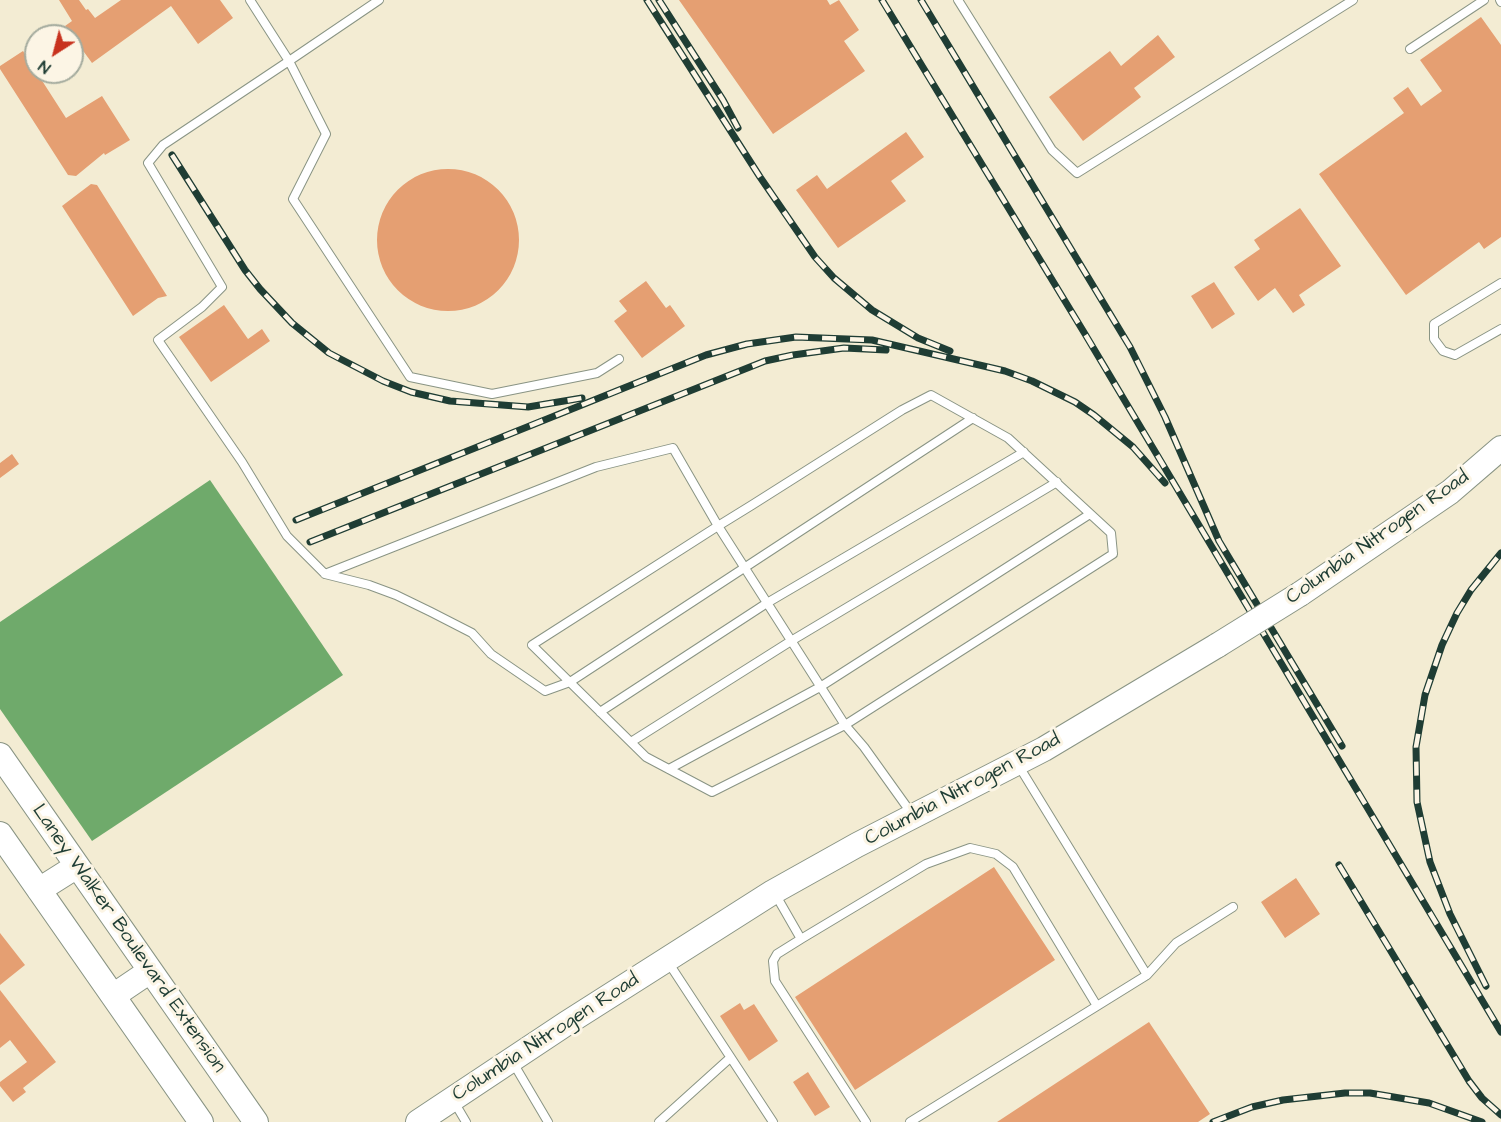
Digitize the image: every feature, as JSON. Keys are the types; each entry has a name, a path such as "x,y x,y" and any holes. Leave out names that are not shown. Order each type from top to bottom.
{"street":[{"name":"Columbia Nitrogen Road","path":"420,1122 666,959 773,892 857,845 1017,763 1100,717 1300,594 1450,492 1501,448"},
{"name":"Laney Walker Boulevard Extension","path":"0,755 256,1122"},
{"path":"0,834 201,1122"},
{"path":"39,890 77,866"},
{"path":"113,996 150,971"}],"lane":[{"path":"250,0 289,61 326,134 293,199 410,377 492,394 597,373 619,359"},
{"path":"379,0 163,145 148,163 222,287 202,307 158,340 242,462 287,536 325,574 369,585 396,595 472,633 491,654 545,691 570,682 973,418"},
{"path":"958,0 1052,150 1077,173 1353,0"},
{"path":"1410,49 1484,0"},
{"path":"1501,283 1434,324 1434,339 1443,351 1455,355 1501,329"},
{"path":"931,395 973,418 1008,438 1111,533 1113,554 845,725 712,792 646,757 532,645 717,526 903,410 931,395"},
{"path":"325,574 596,467 673,448 717,526 820,687 845,725 864,747 914,817"},
{"path":"600,712 767,603 1024,452"},
{"path":"631,742 791,641 1057,482"},
{"path":"669,769 820,687 1090,514"},
{"path":"1017,763 1147,975"},
{"path":"866,1122 774,981 773,961 777,954 926,864 970,848 996,854 1013,867 1096,1006"},
{"path":"773,892 801,939"},
{"path":"910,1122 1147,975 1176,943 1233,907"},
{"path":"666,959 772,1122"},
{"path":"659,1122 730,1058"},
{"path":"511,1060 548,1122"},
{"path":"452,1100 466,1122"}],"green space":[{"path":"210,480 343,675 92,841 0,709 0,622"}],"building":[{"path":"59,0 79,0 95,18 121,0 220,0 233,18 198,44 171,6 92,63 84,52 84,24 68,24 72,21"},
{"path":"679,0 827,0 830,5 839,0 859,30 844,41 865,71 773,134"},
{"path":"1481,17 1501,45 1501,237 1484,249 1479,242 1406,295 1319,174 1404,113 1393,98 1408,87 1421,106 1442,91 1420,60"},
{"path":"1158,35 1175,57 1134,88 1141,97 1083,141 1049,97 1110,51 1121,66"},
{"path":"23,51 24,84 44,84 66,118 102,96 130,140 105,155 104,153 76,176 68,175 0,66"},
{"path":"906,132 924,157 891,181 906,201 838,248 796,190 817,175 827,189"},
{"path":"448,169 475,175 498,190 513,213 519,240 513,267 498,290 475,305 448,311 421,305 398,290 383,267 377,240 383,213 398,190 421,175"},
{"path":"91,184 97,185 167,296 158,298 133,316 62,206"},
{"path":"1300,208 1341,266 1299,295 1305,305 1293,313 1275,288 1258,301 1234,267 1260,249 1254,240"},
{"path":"646,281 666,308 670,305 685,326 642,358 614,321 627,311 619,301"},
{"path":"1214,282 1235,314 1212,329 1191,296"},
{"path":"224,305 248,339 262,329 270,341 211,382 179,337"},
{"path":"12,454 19,464 0,478 0,463"},
{"path":"994,867 1055,960 855,1090 795,997"},
{"path":"1296,878 1320,914 1285,938 1261,902"},
{"path":"0,933 25,965 0,985"},
{"path":"0,990 56,1062 23,1088 26,1092 13,1102 0,1086 0,1082 27,1062 10,1040 0,1048"},
{"path":"740,1003 744,1010 754,1004 778,1041 749,1061 720,1016"},
{"path":"1149,1022 1210,1114 1198,1122 997,1122"},
{"path":"808,1072 830,1107 815,1116 793,1082"}],"railway":[{"path":"647,0 760,177 815,257 834,278 872,310 918,338 950,351"},
{"path":"659,0 723,100 738,128"},
{"path":"882,0 1085,334 1501,1032"},
{"path":"921,0 1130,347 1165,417 1219,541 1342,746"},
{"path":"172,155 245,270 260,289 292,323 329,353 383,381 411,392 450,401 528,407 582,398"},
{"path":"296,520 706,355 747,344 796,337 872,340 1005,371 1032,381 1075,402 1094,415 1133,447 1165,483"},
{"path":"310,542 765,361 844,348 886,350"},
{"path":"1486,986 1450,914 1430,862 1417,802 1416,747 1425,695 1442,645 1471,590 1501,553"},
{"path":"1339,865 1469,1081 1482,1098 1501,1115"},
{"path":"1213,1122 1252,1107 1283,1100 1345,1093 1370,1093 1429,1103 1482,1122"}]}
